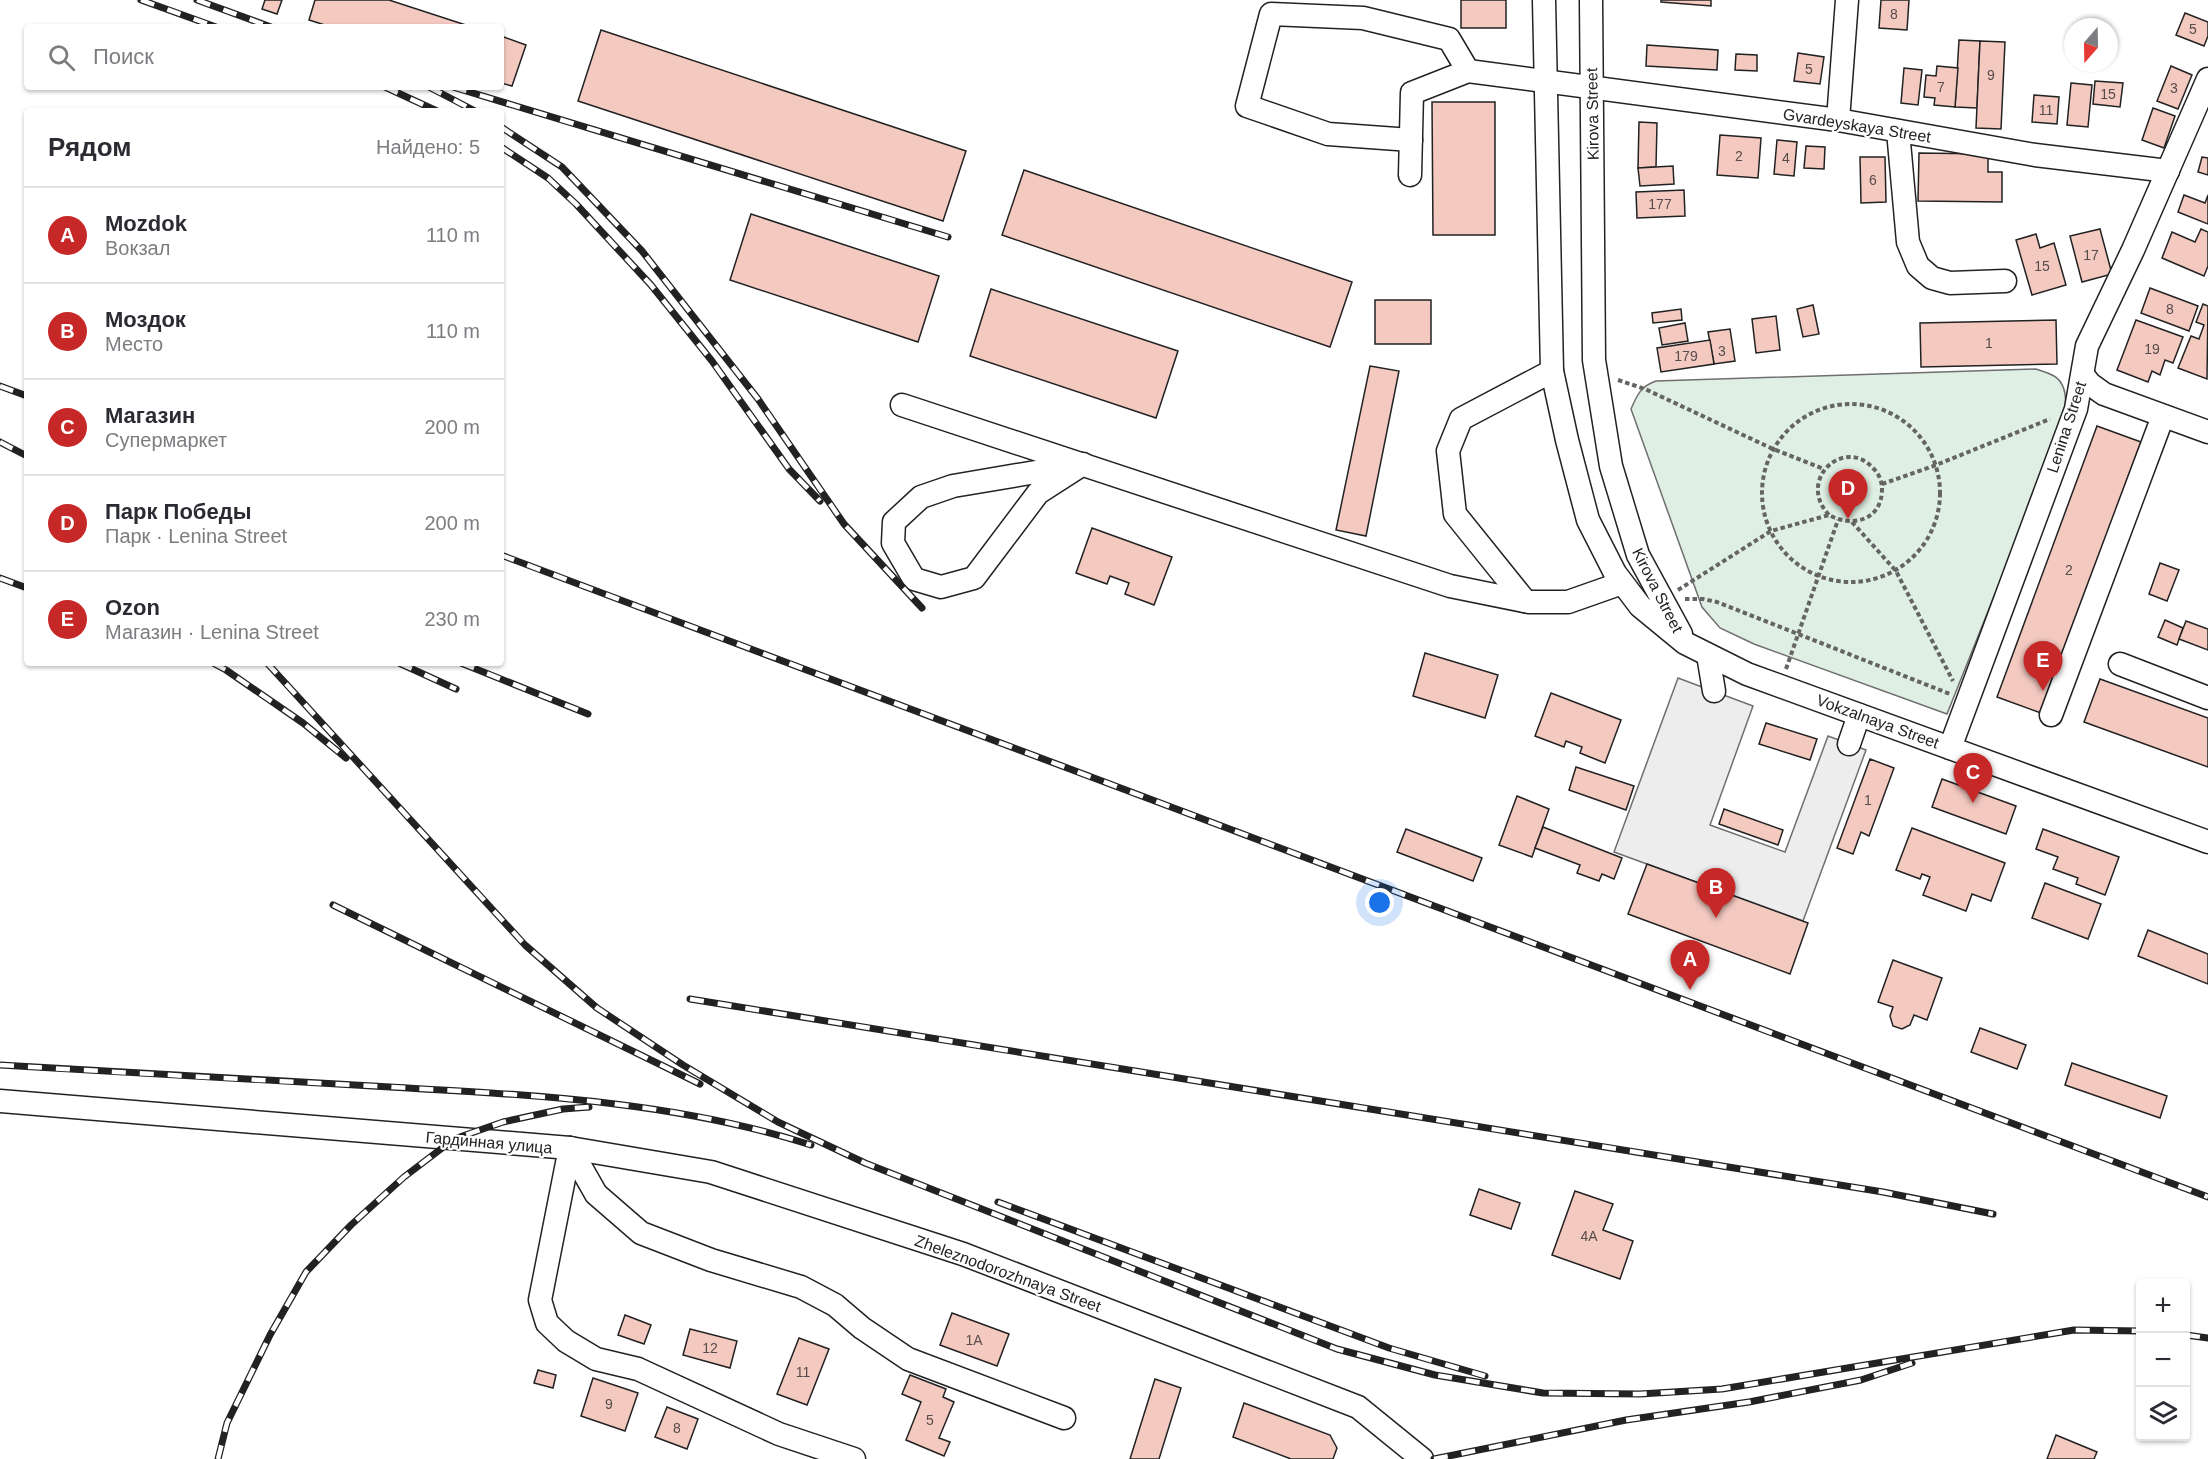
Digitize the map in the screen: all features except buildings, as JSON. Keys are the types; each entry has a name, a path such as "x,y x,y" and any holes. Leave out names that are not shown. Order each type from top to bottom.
{"street":[{"name":"Kirova Street","path":"1544,0 1552,371 1567,440 1588,520 1615,573 1640,606 1685,643"},
{"name":"Kirova Street","path":"1591,0 1594,360 1611,466 1638,555 1685,643"},
{"path":"1838,120 1847,0"},
{"path":"1410,176 1411,140 1412,93 1468,71 1449,39 1363,18 1271,14 1246,106 1328,134 1411,140"},
{"name":"Gvardeyskaya Street","path":"1468,71 1838,120 2035,155 2168,171"},
{"name":"Lenina Street","path":"1950,748 2076,408 2088,346 2208,79"},
{"path":"1898,131 1908,242 1918,266 1932,279 1950,284 2005,280"},
{"path":"1525,601 1455,514 1448,452 1461,419 1552,371"},
{"path":"2083,375 2090,384 2104,394 2208,432"},
{"path":"902,405 1450,586 1525,601 1568,602 1622,583"},
{"path":"2051,715 2163,416"},
{"path":"1083,464 1038,493 974,578 941,587 914,579 893,543 894,522 921,497 953,486 1083,464"},
{"name":"Vokzalnaya Street","path":"1685,643 1747,674 2208,842"},
{"path":"1708,655 1714,691"},
{"path":"2120,664 2208,698"},
{"path":"1849,744 1859,715"},
{"name":"Гардинная улица","path":"0,1101 570,1148 540,1300 547,1323 566,1341 596,1359 638,1369 779,1434 854,1459"},
{"path":"570,1148 596,1194 641,1233 711,1260 801,1287 835,1305 862,1329 908,1359 1064,1418"},
{"name":"Zheleznodorozhnaya Street","path":"570,1148 711,1172 963,1254 1358,1407 1422,1459"}],"path":[{"path":"1597,374 1645,389 1773,449 1824,469"},
{"path":"1845,404 1874,407 1901,419 1923,439 1936,465 1941,495 1935,525 1920,552 1896,571 1871,581 1845,583 1819,577 1793,561 1771,531 1763,508 1763,478 1773,449 1791,426 1816,411 1845,404"},
{"path":"1882,484 1936,465 2076,408"},
{"path":"1852,457 1863,460 1878,474 1882,484 1882,495 1878,505 1872,514 1863,520 1852,522 1838,520 1828,515 1818,500 1818,479 1832,462 1842,458 1852,457"},
{"path":"1662,600 1771,531 1828,515"},
{"path":"1780,686 1838,520"},
{"path":"1852,522 1896,571 1954,683 1968,701"},
{"path":"1662,600 1710,601 1799,633 1968,701"}],"green space":[{"path":"2036,369 2054,376 2063,387 2066,402 2062,424 1947,714 1754,644 1720,628 1702,607 1631,409 1643,388 1656,381"}],"shaded area":[{"path":"1678,678 1753,706 1710,825 1785,852 1828,736 1866,750 1803,921 1614,852"}],"railway":[{"path":"141,0 208,24"},
{"path":"197,0 263,24"},
{"path":"392,90 430,108"},
{"path":"435,90 469,108"},
{"path":"463,90 948,237"},
{"path":"504,129 562,167 642,251 758,399 844,524 922,608"},
{"path":"504,149 548,178 576,204 651,285 712,361 789,469 820,501"},
{"path":"0,386 24,395"},
{"path":"0,442 24,454"},
{"path":"504,556 2208,1197"},
{"path":"0,578 24,587"},
{"path":"219,666 303,723 346,758"},
{"path":"270,666 525,945 597,1008 683,1065 778,1122 865,1163 1337,1349 1435,1375 1543,1393 1640,1394 1722,1389 2074,1330 2136,1331"},
{"path":"406,666 456,689"},
{"path":"468,666 588,714"},
{"path":"333,905 700,1084"},
{"path":"690,999 1883,1192 1993,1214"},
{"path":"0,1065 443,1090 602,1102 707,1118 811,1145"},
{"path":"218,1459 227,1423 270,1335 306,1272 351,1225 404,1177 454,1139 503,1122 563,1109 589,1107"},
{"path":"998,1202 1389,1348 1485,1376"},
{"path":"2190,1336 2208,1338"},
{"path":"1434,1459 1626,1420 1749,1402 1861,1380 1912,1363"}],"place":[{"name":"Парк Победы","path":"1848,519"},
{"name":"Ozon","path":"2043,691"},
{"name":"Магазин","path":"1973,803"},
{"name":"Моздок","path":"1716,918"},
{"name":"Mozdok","path":"1690,990"}]}
